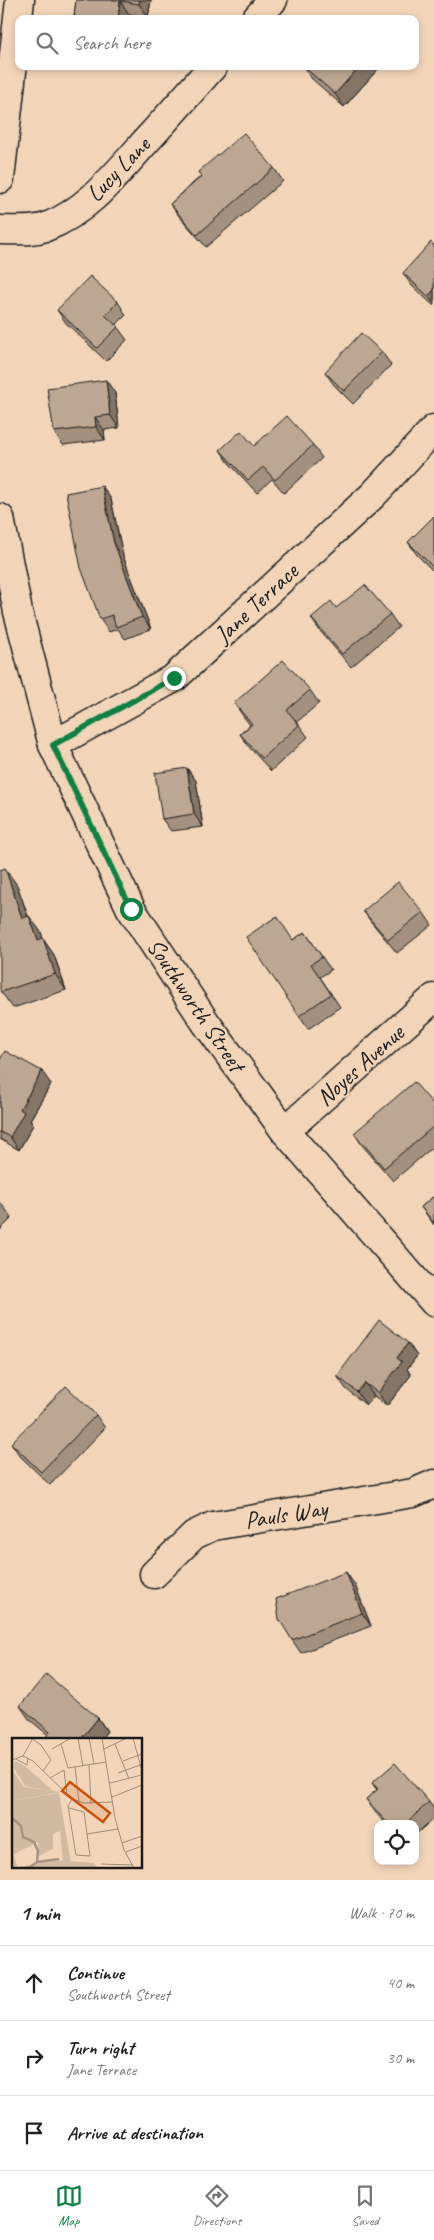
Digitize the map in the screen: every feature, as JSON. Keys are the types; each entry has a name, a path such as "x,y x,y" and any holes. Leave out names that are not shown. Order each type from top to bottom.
{"street":[{"path":"18,15 20,0"},
{"path":"260,15 273,0"},
{"path":"0,179 15,45"},
{"name":"Lucy Lane","path":"0,230 35,230 46,227 68,216 92,199 209,70"},
{"name":"Jane Terrace","path":"53,745 174,678 373,495 434,428"},
{"name":"Southworth Street","path":"0,518 18,612 53,745 131,909 206,1023 285,1131 434,1302"},
{"name":"Noyes Avenue","path":"285,1131 434,998"},
{"name":"Pauls Way","path":"154,1574 194,1535 213,1526 413,1493 434,1484"}],"building":[{"path":"76,0 140,0 139,4 120,1 118,15 74,15"},
{"path":"308,70 356,70 335,94"},
{"path":"244,133 274,168 197,235 170,204 202,176 198,172"},
{"path":"431,242 434,245 434,290 428,296 403,273"},
{"path":"90,276 118,302 105,315 118,327 97,348 57,310"},
{"path":"361,333 382,352 344,391 325,372"},
{"path":"106,380 110,415 95,417 96,427 54,432 47,388"},
{"path":"287,416 313,445 275,480 263,467 248,480 220,450 241,431 254,446"},
{"path":"102,486 114,543 142,617 116,627 112,615 100,619 81,568 66,493"},
{"path":"434,516 434,568 408,542"},
{"path":"365,585 390,614 342,654 311,618 331,601 336,608"},
{"path":"283,660 310,690 287,710 299,725 262,758 240,734 252,724 234,703"},
{"path":"187,768 194,814 162,819 155,773"},
{"path":"5,868 22,918 29,916 38,940 43,938 55,974 1,992 0,870"},
{"path":"398,882 423,912 388,940 363,911"},
{"path":"277,916 293,940 305,932 322,957 311,964 331,994 299,1016 246,937"},
{"path":"5,1051 42,1071 20,1109 24,1112 10,1137 0,1132 0,1060"},
{"path":"414,1082 434,1105 434,1126 384,1168 354,1133"},
{"path":"434,1196 434,1223 421,1207"},
{"path":"379,1320 408,1343 397,1358 402,1362 378,1393 365,1383 357,1392 337,1376"},
{"path":"66,1386 96,1415 41,1472 11,1443"},
{"path":"346,1572 362,1613 292,1640 279,1619 276,1599"},
{"path":"46,1674 98,1718 82,1738 45,1738 50,1732 20,1706"},
{"path":"395,1763 429,1802 409,1820 384,1820 366,1799 378,1789 372,1783"}],"route":[{"path":"131,909 53,745 174,678"}]}
